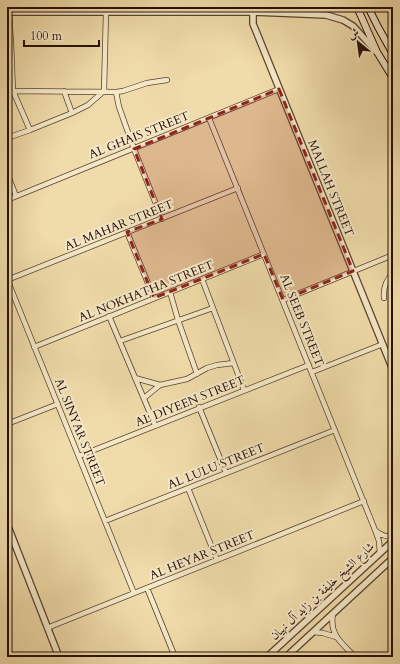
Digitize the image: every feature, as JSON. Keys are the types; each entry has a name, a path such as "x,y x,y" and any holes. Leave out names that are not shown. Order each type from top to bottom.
{"main road":[{"path":"357,7 377,52 393,78"},
{"path":"368,7 393,54"}],"street":[{"path":"306,13 325,7"},
{"path":"30,130 13,91 8,12 54,9 106,12 198,10 306,13 326,15 343,20 357,30 377,52"},
{"path":"7,138 72,113 88,105 104,91 106,12"},
{"name":"MALLAH STREET","path":"253,12 254,27 393,370"},
{"path":"7,92 116,92 146,83 167,80"},
{"name":"AL GHAIS STREET","path":"7,200 279,89"},
{"path":"64,91 72,113"},
{"path":"116,92 119,106 134,149 162,219"},
{"name":"AL SEEB STREET","path":"209,118 364,501 379,541 380,553"},
{"path":"7,173 16,196"},
{"name":"AL MAHAR STREET","path":"7,280 238,188"},
{"path":"127,232 154,298"},
{"name":"AL NOKHATHA STREET","path":"34,346 264,254"},
{"path":"283,300 393,255"},
{"path":"384,298 386,283 393,273"},
{"path":"202,279 244,390"},
{"name":"AL SINYAR STREET","path":"7,280 134,593"},
{"path":"170,292 197,374"},
{"path":"120,341 213,308"},
{"path":"109,316 155,425"},
{"path":"312,372 383,344"},
{"path":"144,398 160,385 187,379 207,368 217,365 234,363"},
{"name":"AL DIYEEN STREET","path":"79,456 309,364"},
{"path":"135,378 160,385"},
{"path":"7,424 58,404"},
{"path":"199,408 226,473"},
{"name":"AL LULU STREET","path":"105,521 335,430"},
{"path":"188,488 217,560"},
{"name":"AL HEYAR STREET","path":"47,628 364,501"},
{"path":"7,524 9,533 58,656 46,657"},
{"path":"375,530 380,534 393,537"},
{"name":"شارع الشيخ خليفة بن زايد آل نهيان","path":"267,657 393,541"},
{"name":"شارع الشيخ خليفة بن زايد آل نهيان","path":"286,657 393,558"},
{"path":"147,588 175,657"},
{"path":"333,614 332,625 336,636 355,657"},
{"path":"313,632 336,636"}],"highlighted area":[{"path":"279,89 353,271 283,300 264,254 154,298 127,232 162,219 134,149"}]}
